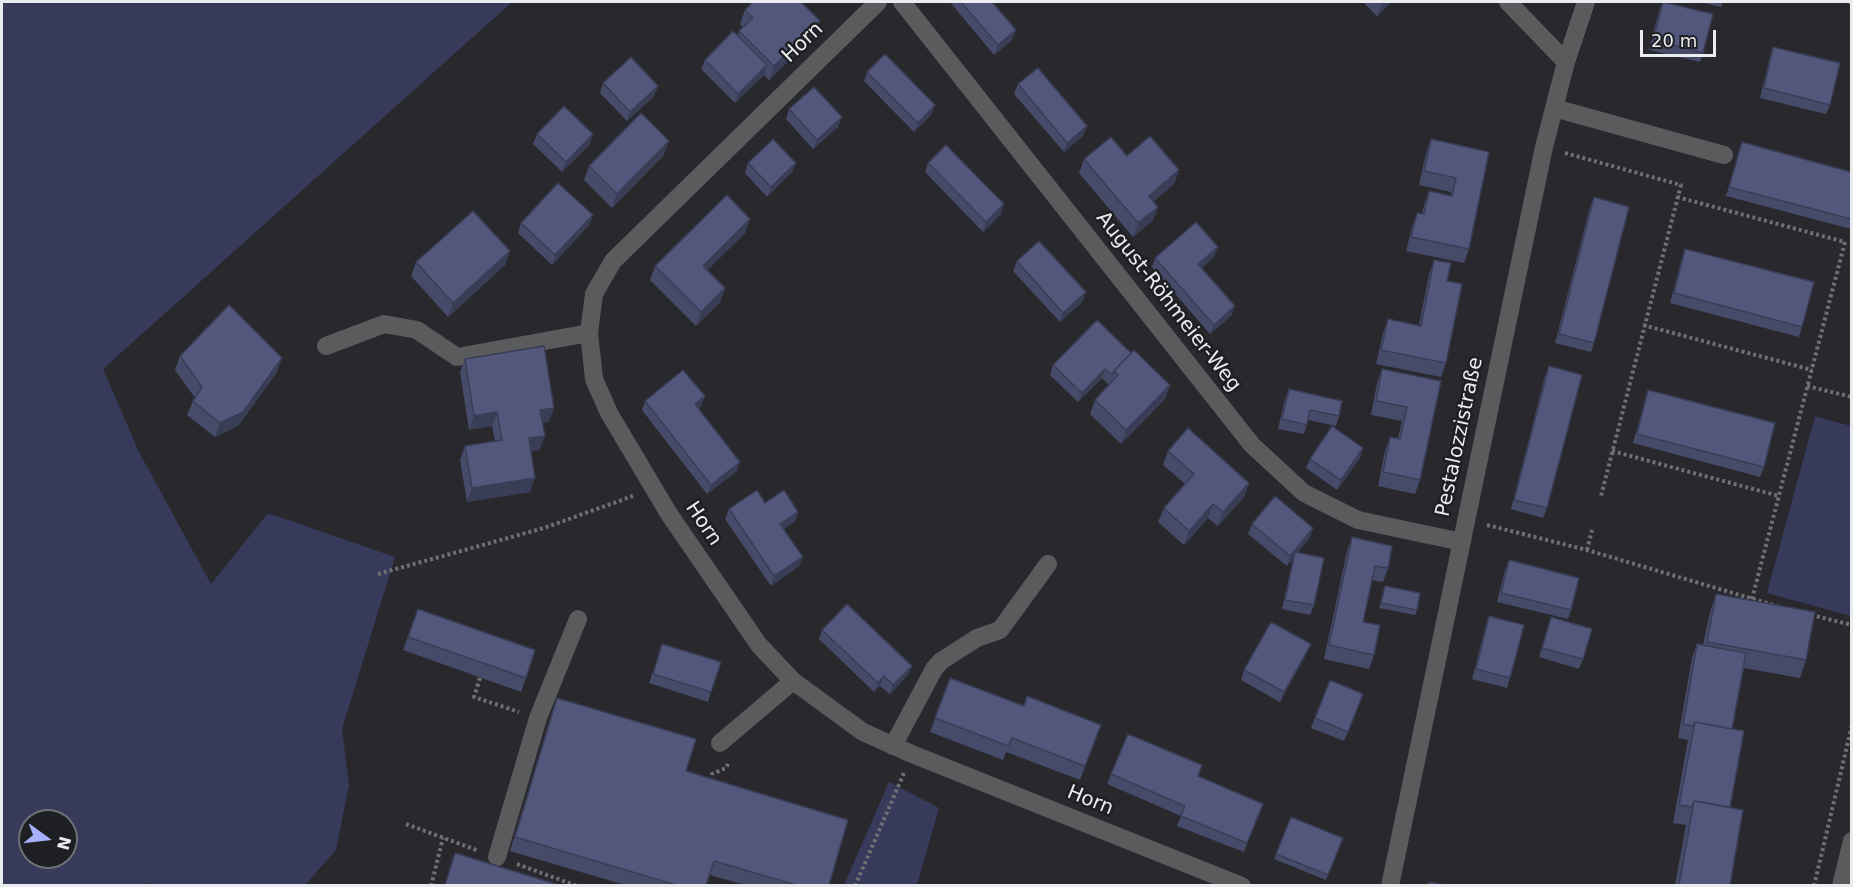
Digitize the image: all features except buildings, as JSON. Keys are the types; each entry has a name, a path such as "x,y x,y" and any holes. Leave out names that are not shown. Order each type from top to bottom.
{"street":[{"name":"Horn","path":"878,2 612,261 594,294 589,333 594,379 609,413 669,514 759,645 793,681 863,732 893,746 1242,885"},
{"name":"August-Röhmeier-Weg","path":"902,2 1252,445 1304,493 1358,520 1461,542"},
{"path":"1508,2 1566,62"},
{"name":"Pestalozzistraße","path":"1390,885 1544,147 1566,62 1586,2"},
{"path":"1554,108 1725,155"},
{"path":"326,346 384,324 417,330 457,357 589,333"},
{"path":"893,746 934,669 941,661 977,638 1000,630 1048,564"},
{"path":"497,857 538,718 578,619"},
{"path":"720,743 793,681"},
{"path":"1841,885 1851,841"}],"path":[{"path":"1544,147 1681,185 1600,496"},
{"path":"1677,197 1845,242 1752,599"},
{"path":"1643,325 1812,370"},
{"path":"1807,386 1851,398"},
{"path":"1612,451 1779,496"},
{"path":"378,574 544,528 654,488"},
{"path":"1466,520 1587,550 1785,608"},
{"path":"1587,550 1592,530"},
{"path":"1807,614 1851,626"},
{"path":"480,678 474,697 538,718"},
{"path":"1814,885 1851,725"},
{"path":"855,885 912,754"},
{"path":"431,885 443,838"}],"shaded area":[{"path":"2,2 512,2 103,369 139,452 211,584 268,513 395,557 342,729 349,785 336,850 305,885 157,886 150,883 145,886 2,885"},
{"path":"1815,416 1851,426 1851,616 1767,593"},
{"path":"889,782 939,808 917,885 844,885"}]}
